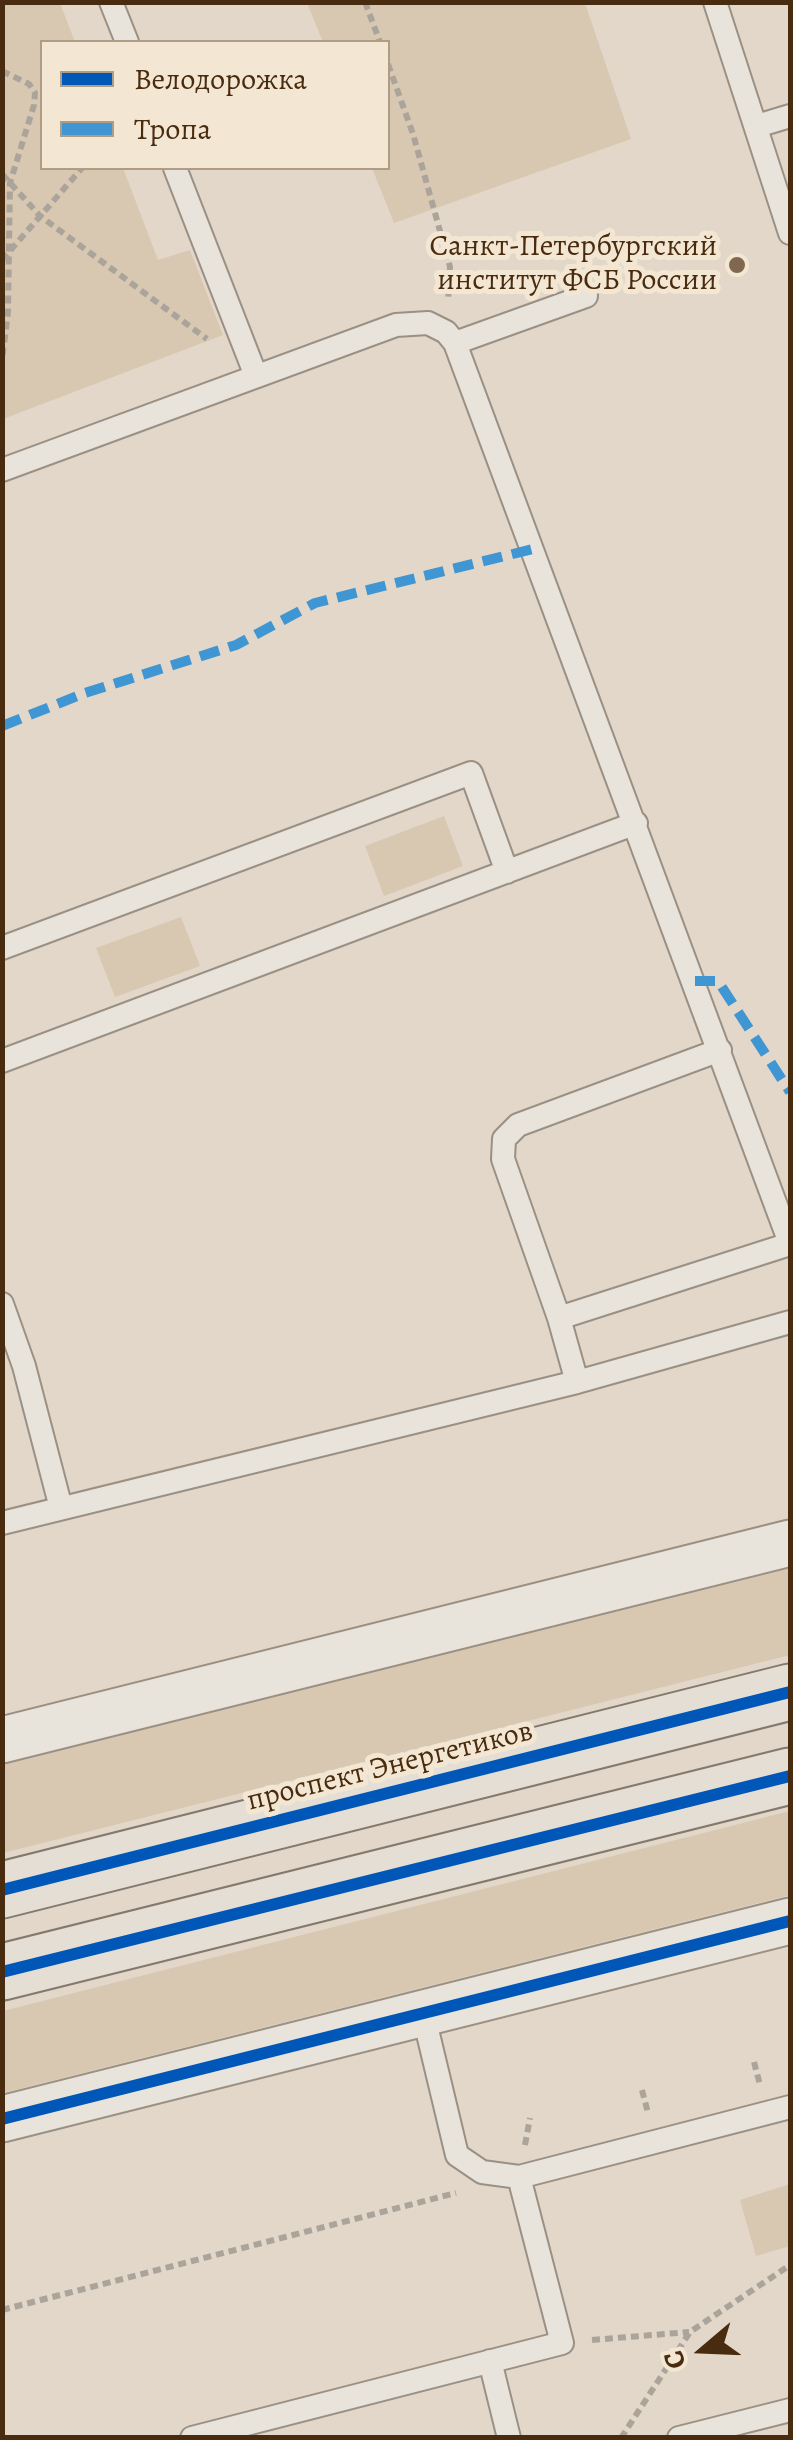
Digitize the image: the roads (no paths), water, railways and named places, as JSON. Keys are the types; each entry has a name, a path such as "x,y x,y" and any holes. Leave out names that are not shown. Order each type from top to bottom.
{"main road":[{"name":"проспект Энергетиков","path":"2,1890 790,1692"},
{"path":"2,1972 790,1776"}],"street":[{"path":"2,1740 790,1543"},
{"path":"2,2119 790,1920"}],"lane":[{"path":"112,2 126,40"},
{"path":"715,2 790,233"},
{"path":"756,126 790,116"},
{"path":"176,170 256,376"},
{"path":"450,338 586,296"},
{"path":"2,470 396,325 428,323 450,338 636,823 790,1243 559,1318"},
{"path":"2,948 471,773 508,872"},
{"path":"2,1062 636,823"},
{"path":"577,1382 559,1318 503,1160 504,1139 518,1125 720,1050"},
{"path":"2,1304 24,1366 60,1508"},
{"path":"2,1523 577,1382 790,1322"},
{"path":"422,2012 458,2155 482,2172 519,2177 790,2107"},
{"path":"192,2438 562,2343 519,2177"},
{"path":"490,2361 508,2438"},
{"path":"679,2438 790,2410"}],"place":[{"name":"Санкт-Петербургский институт ФСБ России","path":"737,265"}]}
